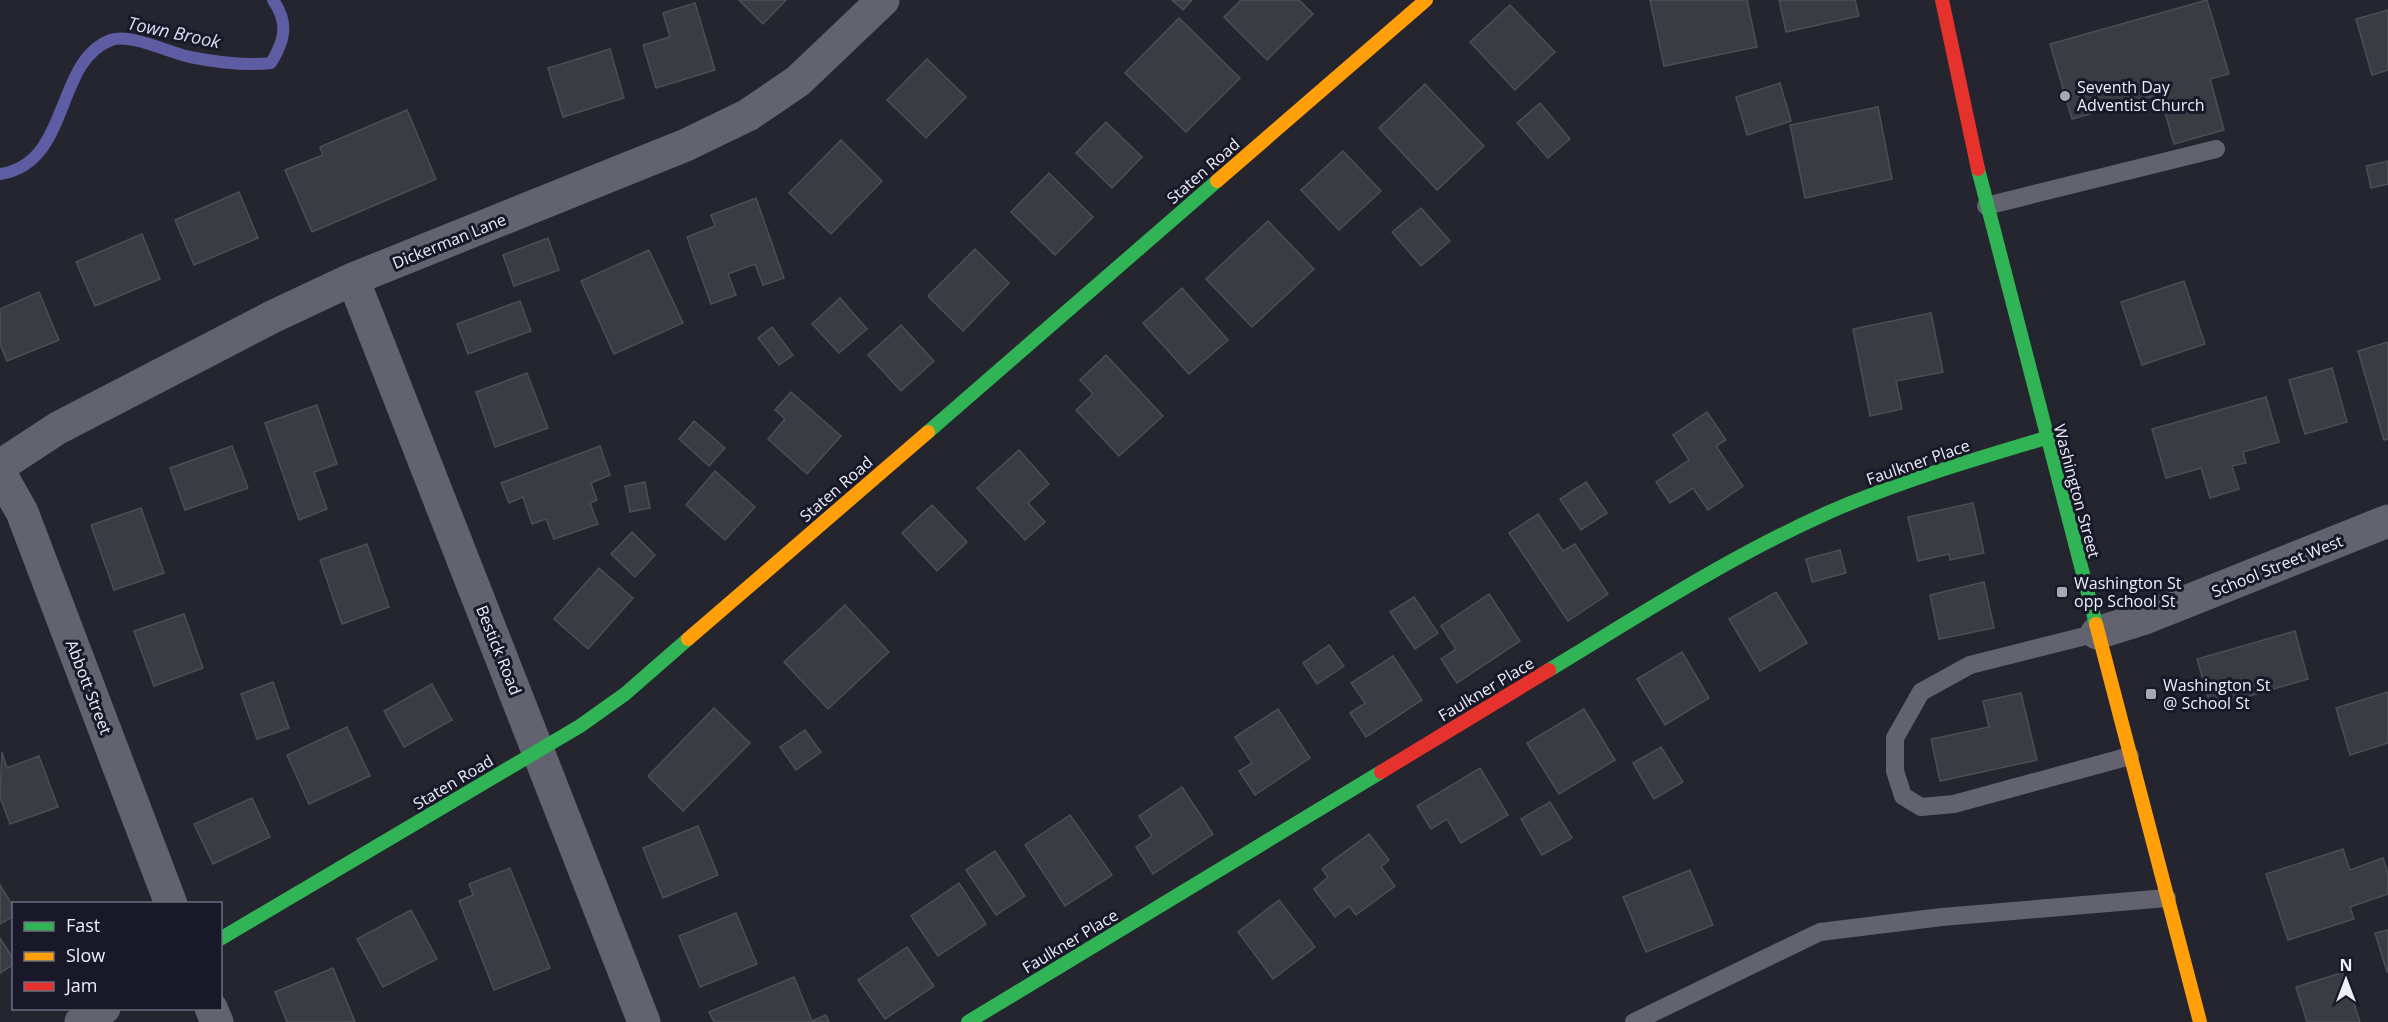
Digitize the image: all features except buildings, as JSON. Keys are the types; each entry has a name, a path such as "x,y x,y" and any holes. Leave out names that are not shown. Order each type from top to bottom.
{"street":[{"name":"Dickerman Lane","path":"0,466 58,428 272,317 352,279 686,145 748,115 798,81 883,0"},
{"name":"Staten Road","path":"222,938 539,750 625,694 1426,0"},
{"name":"Washington Street","path":"1942,0 1986,206 2200,1022"},
{"name":"Bestick Road","path":"352,279 644,1022"},
{"name":"Faulkner Place","path":"968,1022 1719,567 1792,529 1863,498 1950,467 2046,438"},
{"name":"Abbott Street","path":"0,473 22,512 171,902"},
{"name":"School Street West","path":"2097,633 2145,618 2388,521"},
{"path":"81,1022 101,1010"}],"lane":[{"path":"1986,206 2216,149"},
{"path":"2097,633 1970,666 1921,692 1894,738 1896,771 1903,796 1921,807 1954,804 2130,756"},
{"path":"1634,1022 1820,932 1942,917 2167,898"}],"waterway":[{"name":"Town Brook","path":"0,174 23,166 39,152 51,133 80,68 93,51 111,40 129,39 200,59 241,64 271,63 283,32 281,16 273,0"}],"traffic: fast":[{"path":"1978,169 2096,624"},
{"path":"928,432 1217,181"},
{"path":"1549,670 1755,548 1827,513 1908,481 2046,438"},
{"path":"222,938 580,726 625,694 688,639"},
{"path":"968,1022 1381,772"}],"traffic: slow":[{"path":"1217,181 1426,0"},
{"path":"688,639 928,432"},
{"path":"2096,624 2200,1022"}],"traffic: jam":[{"path":"1942,0 1978,169"},
{"path":"1381,772 1549,670"}],"place":[{"name":"Seventh Day Adventist Church","path":"2065,96"},
{"name":"Washington St opp School St","path":"2062,592"},
{"name":"Washington St @ School St","path":"2151,694"}]}
